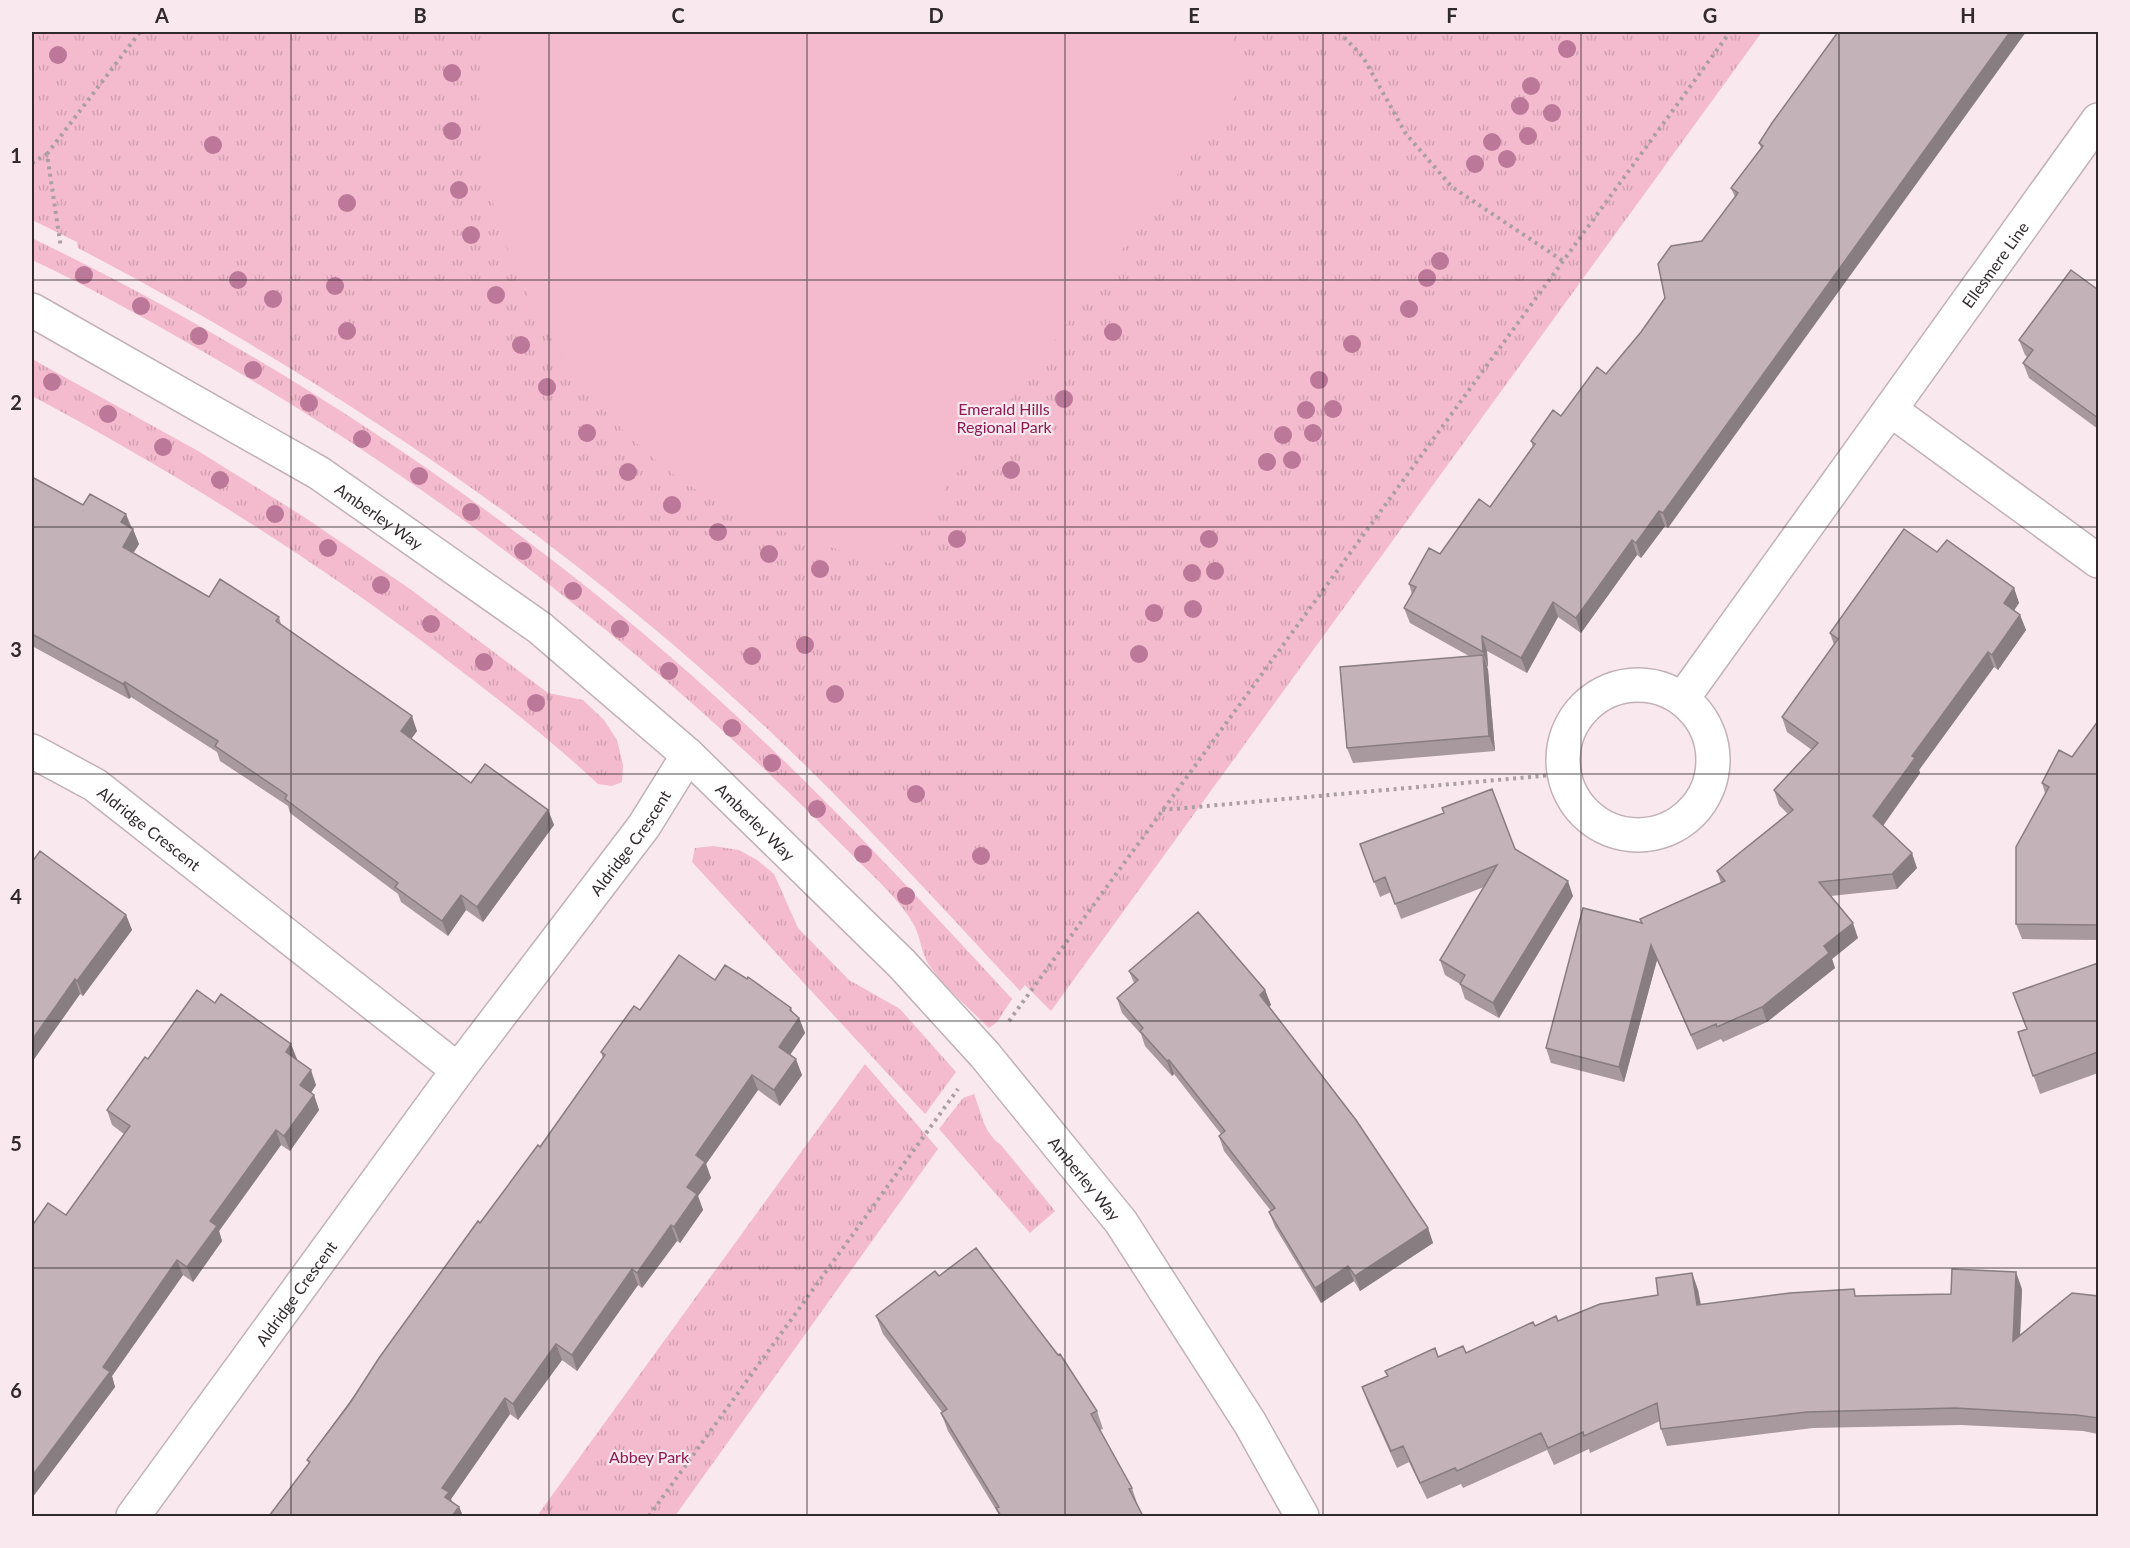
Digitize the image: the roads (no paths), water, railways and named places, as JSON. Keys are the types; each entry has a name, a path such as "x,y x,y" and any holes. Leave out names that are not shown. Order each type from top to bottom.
{"street":[{"name":"Ellesmere Line","path":"1683,698 2098,120"},
{"name":"Amberley Way","path":"32,310 319,473 540,628 688,754 902,964 985,1055 1121,1222 1250,1423 1302,1516"},
{"path":"1891,410 2098,561"},
{"path":"1634,684 1660,687 1683,698 1700,716 1711,738 1714,762 1710,786 1698,808 1680,824 1657,834 1633,836 1609,830 1588,817 1573,798 1564,774 1563,748 1572,724 1587,704 1609,689 1634,684"},
{"name":"Aldridge Crescent","path":"32,751 95,785 458,1070"},
{"name":"Aldridge Crescent","path":"133,1516 458,1070 644,826 688,754"}],"park label":[{"name":"Emerald Hills Regional Park","path":"1004,417"},
{"name":"Abbey Park","path":"649,1456"}]}
